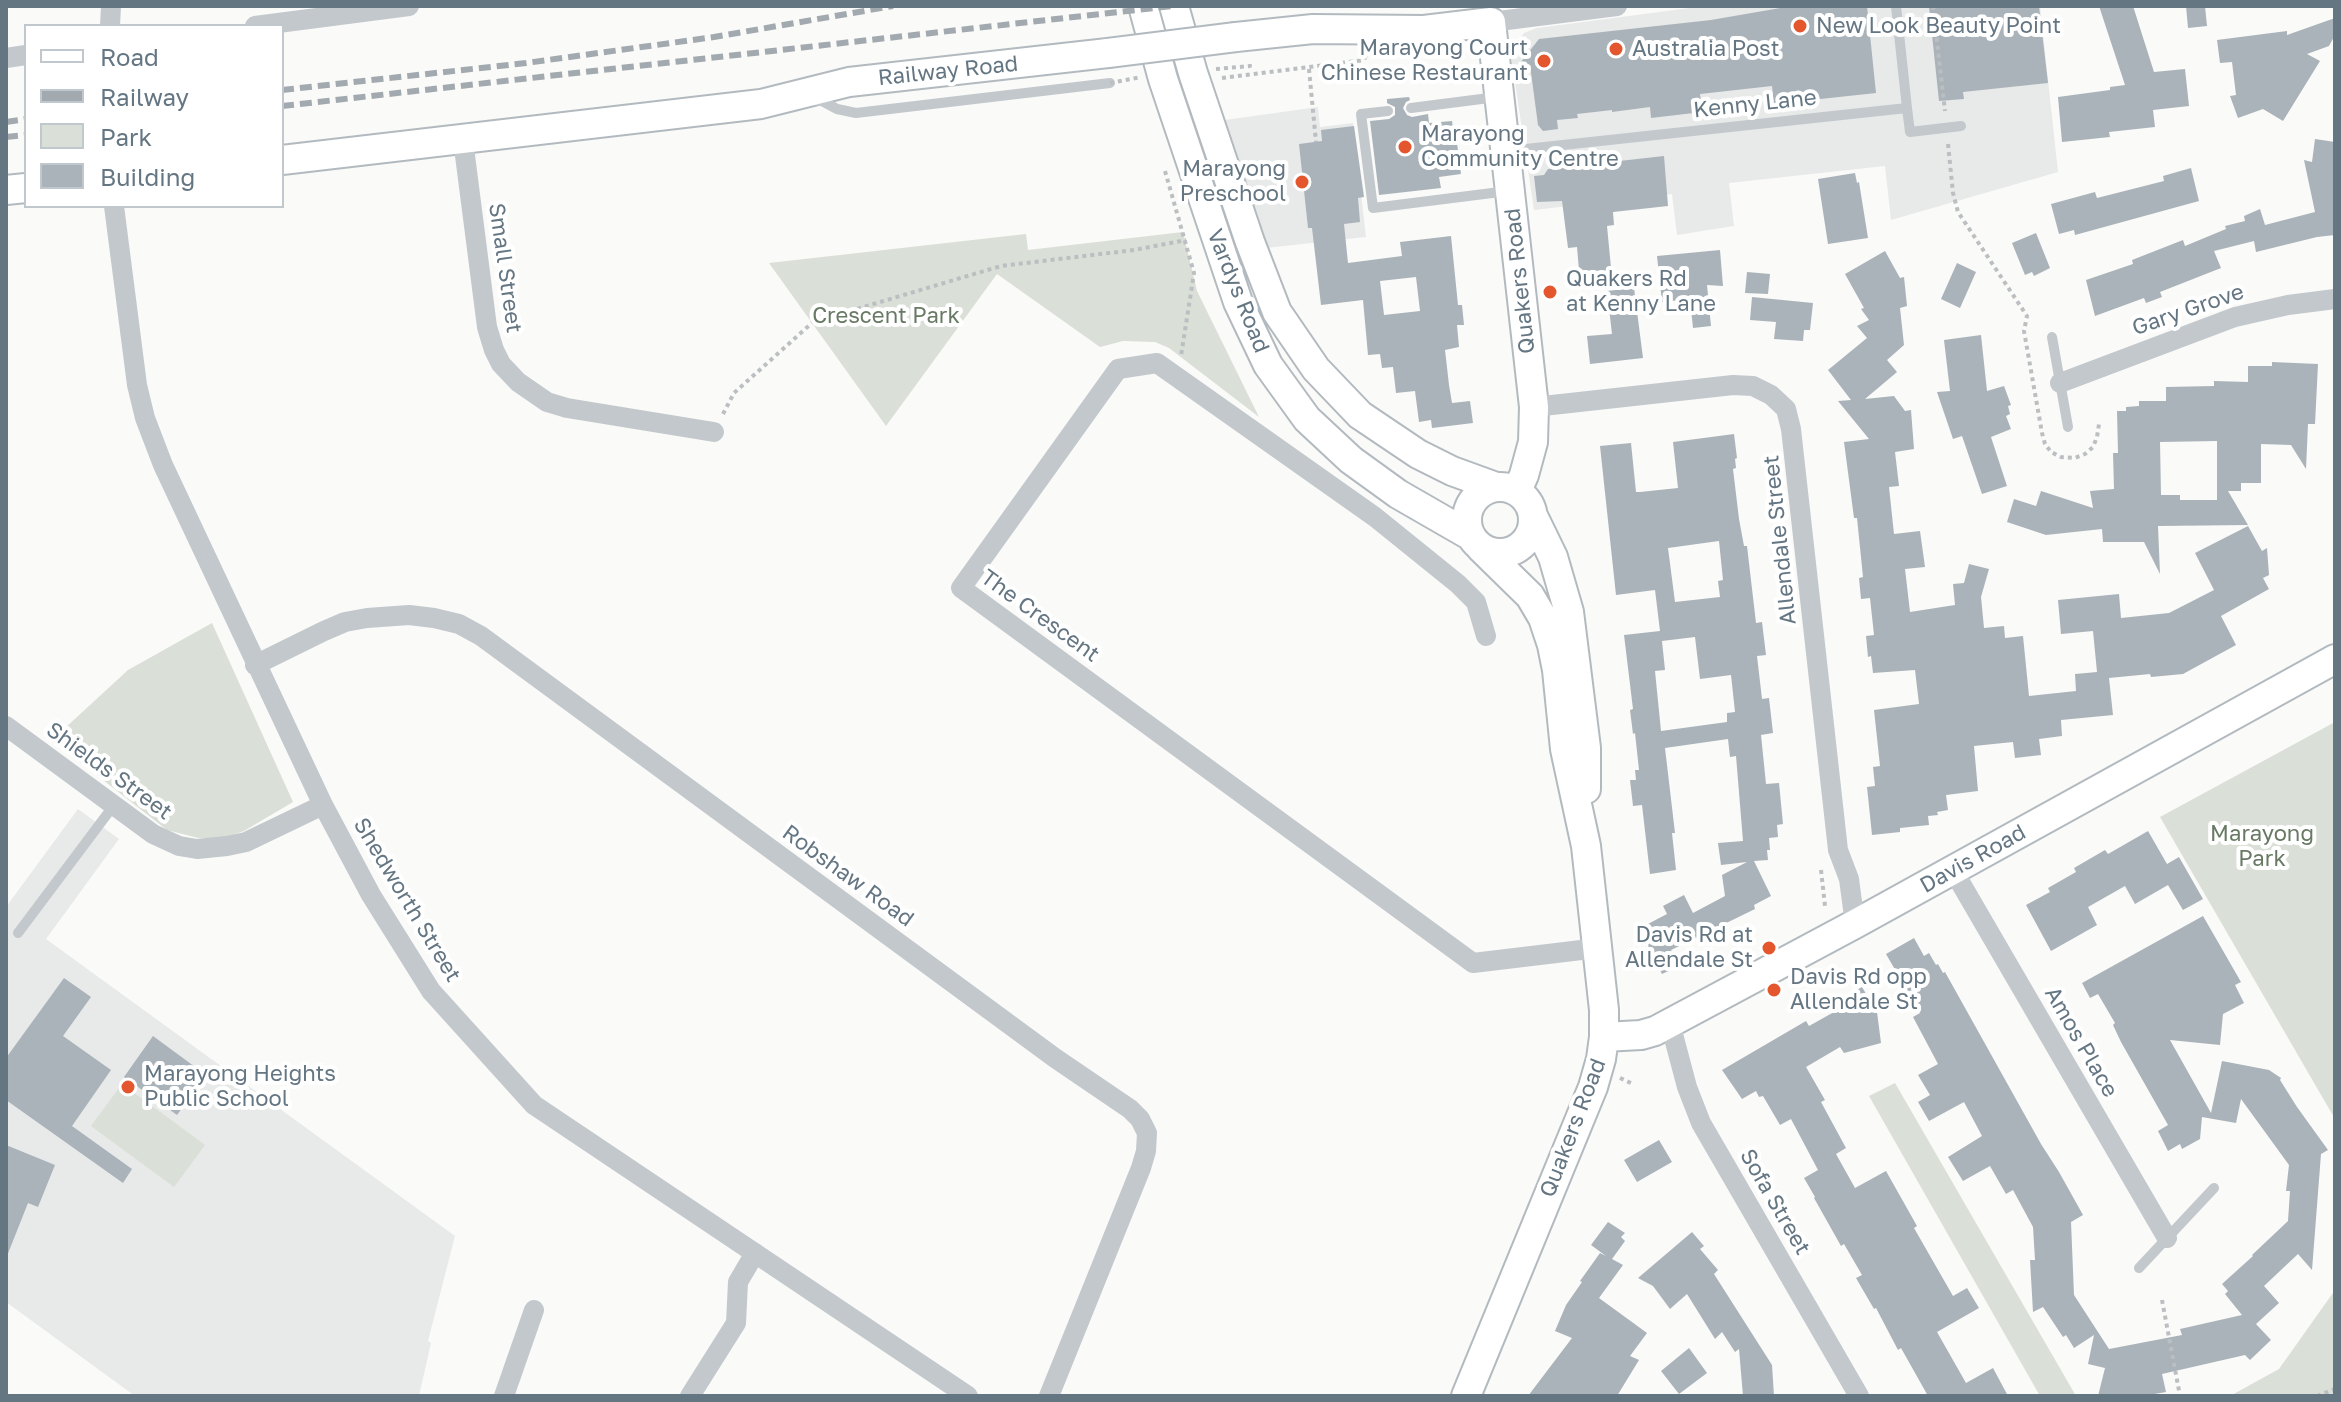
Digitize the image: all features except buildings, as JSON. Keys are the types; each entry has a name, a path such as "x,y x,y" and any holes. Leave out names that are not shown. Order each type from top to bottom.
{"main road":[{"name":"Vardys Road","path":"1143,6 1163,79 1238,302 1268,365 1307,419 1351,460 1398,494 1476,542"},
{"name":"Vardys Road","path":"1174,6 1197,87 1277,312 1316,369 1360,415 1418,454 1452,471 1506,489"},
{"name":"Quakers Road","path":"1491,22 1534,407 1533,442 1524,475 1506,489"},
{"name":"Railway Road","path":"284,160 761,104 849,82 1236,37 1313,29 1424,30 1491,22"},
{"path":"1506,489 1531,507 1534,518 1529,538 1512,552 1491,552 1476,542 1467,526 1470,505 1486,490 1506,489"},
{"name":"Quakers Road","path":"1534,518 1558,572 1574,642 1586,748 1586,846"},
{"name":"Quakers Road","path":"1466,1396 1593,1087 1604,1037 1604,1010 1586,846 1565,749 1552,645 1543,618 1530,596 1476,542"},
{"name":"Davis Road","path":"1604,1037 1641,1035 1670,1023 2335,659"}],"street":[{"path":"270,24 409,6"},
{"name":"Railway Road","path":"1491,22 1617,6"},
{"name":"Small Street","path":"463,140 487,327 501,364 518,382 547,402 714,432"},
{"name":"Shedworth Street","path":"114,208 137,385 145,418 163,465 323,805 371,895 431,991 534,1105 968,1396"},
{"name":"Gary Grove","path":"2060,383 2235,317 2288,305 2335,299"},
{"name":"The Crescent","path":"1486,636 1476,602 1458,584 1375,517 1157,363 1118,369 961,588 1473,963 1598,948"},
{"name":"Allendale Street","path":"1534,407 1733,385 1753,386 1771,395 1786,409 1791,429 1838,850 1849,879 1855,924"},
{"name":"Robshaw Road","path":"255,665 345,622 409,615 459,624 481,636 1030,1040 1130,1109 1147,1133 1146,1151 1049,1396"},
{"name":"Shields Street","path":"6,726 153,834 179,846 197,849 246,842 323,805"},
{"name":"Amos Place","path":"1953,870 2167,1238"},
{"name":"Sofa Street","path":"1670,1023 1687,1087 1701,1123 1859,1396"},
{"path":"690,1396 736,1323 738,1282 755,1253"},
{"path":"504,1396 534,1310"}],"lane":[{"path":"1896,6 1910,132 1961,126"},
{"path":"793,97 822,101 837,109 856,113 1110,83"},
{"path":"1411,108 1499,96"},
{"name":"Kenny Lane","path":"1505,151 1907,108"},
{"path":"1388,111 1361,114 1373,208 1510,191"},
{"path":"2052,337 2068,427"},
{"path":"18,933 114,805"},
{"path":"2139,1268 2214,1188"}],"path":[{"path":"1933,6 1953,193 1958,212 2027,316"},
{"path":"1213,70 1250,66"},
{"path":"1309,68 1316,142"},
{"path":"1135,69 1138,85"},
{"path":"1110,83 1141,77"},
{"path":"1162,162 1194,273 1177,379"},
{"path":"714,432 734,393 813,322 1001,266 1134,250 1186,240"},
{"path":"1820,858 1825,906"},
{"path":"1619,1077 1633,1084"},
{"path":"2162,1300 2180,1396"},
{"path":"2317,1396 2335,1389"}],"shaded area":[{"path":"1705,6 2040,6 2058,172 1891,220 1885,166 1729,183 1734,226 1677,235 1672,194 1534,210 1511,55 1524,33 1537,28"},
{"name":"Marayong Preschool","path":"1318,107 1320,127 1353,123 1366,237 1266,248 1225,120"},
{"name":"Marayong Heights Public School","path":"78,809 119,839 46,939 455,1236 428,1341 431,1343 419,1396 135,1396 6,1302 6,907"}],"green space":[{"name":"Crescent Park","path":"1183,232 1197,291 1259,417 1169,348 1155,342 1123,341 1100,347 997,274 886,426 769,263 1026,234 1028,250"},
{"path":"212,623 293,802 244,831 221,839 198,838 167,830 52,740 128,670"},
{"name":"Marayong Park","path":"2335,722 2335,1119 2160,817"},
{"path":"1895,1083 2076,1396 2040,1396 1869,1096"},
{"path":"122,1084 205,1145 174,1187 91,1126"},
{"path":"2335,1290 2335,1396 2230,1396 2279,1369"}],"railway":[{"path":"284,90 526,63 714,37 893,6"},
{"path":"284,106 1172,6"},
{"path":"6,122 24,119"},
{"path":"6,137 24,135"}],"place":[{"name":"New Look Beauty Point","path":"1800,26"},
{"name":"Australia Post","path":"1616,49"},
{"name":"Marayong Court Chinese Restaurant","path":"1544,61"},
{"name":"Marayong Community Centre","path":"1405,147"},
{"name":"Marayong Preschool","path":"1302,182"},
{"name":"Quakers Rd at Kenny Lane","path":"1550,292"},
{"name":"Davis Rd at Allendale St","path":"1769,948"},
{"name":"Davis Rd opp Allendale St","path":"1774,990"},
{"name":"Marayong Heights Public School","path":"128,1087"}]}
